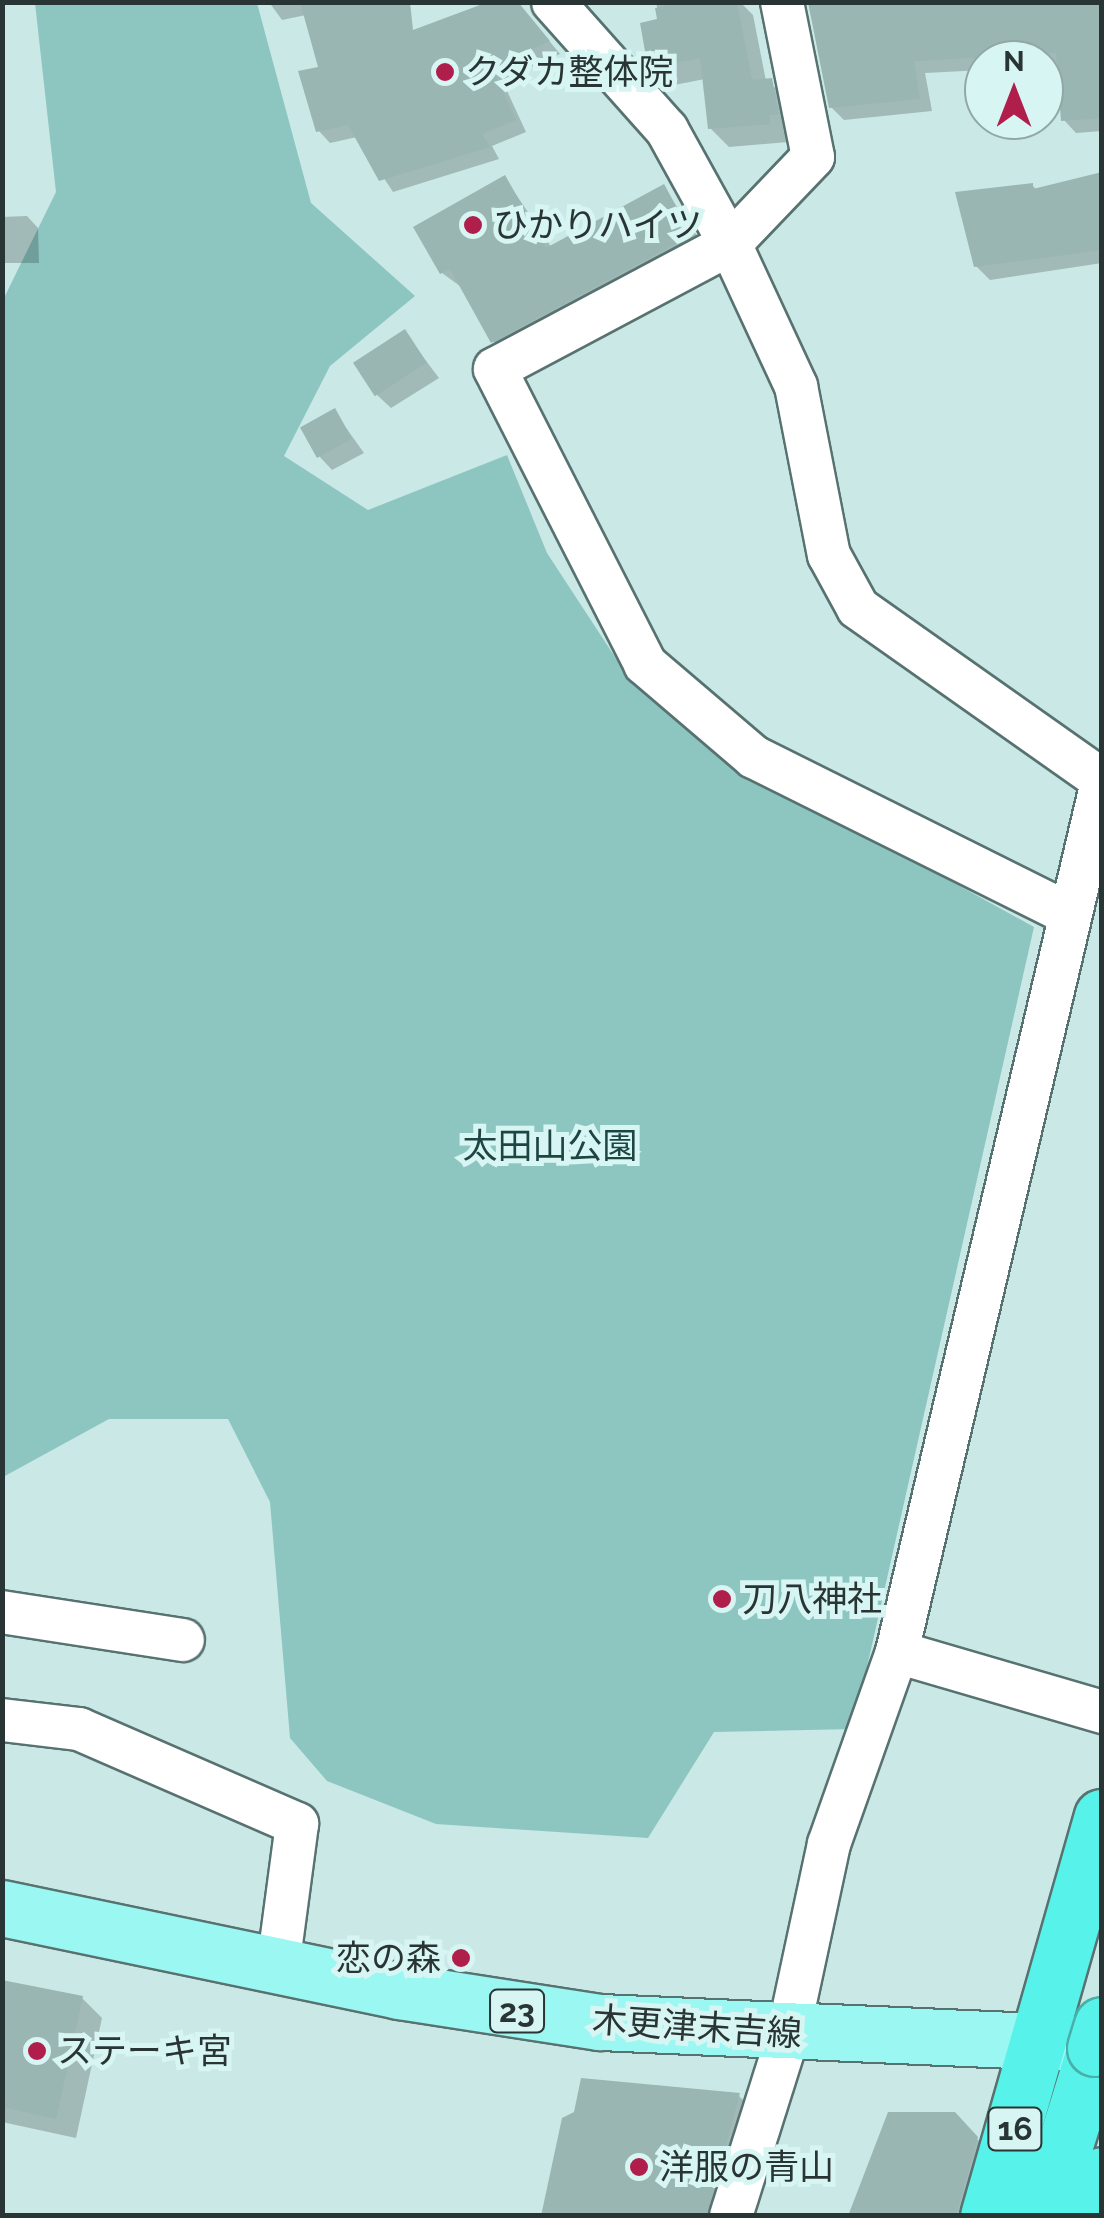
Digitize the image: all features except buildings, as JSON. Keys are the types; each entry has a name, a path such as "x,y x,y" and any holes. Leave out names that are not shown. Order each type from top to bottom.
{"highway":[{"name":"16","path":"988,2216 1102,1817"},
{"name":"16","path":"1043,2216 1102,2025"},
{"path":"1088,2216 1102,2175"}],"main road":[{"name":"木更津末吉線","path":"2,1908 528,2013 788,2035 1102,2043"}],"street":[{"path":"782,2 813,157 730,244 495,368 646,664 754,757 1067,913"},
{"path":"557,3 667,130 730,244 796,386 829,554 858,608 1102,781 1067,913 984,1298 898,1652 829,1844 788,2035 730,2216"},
{"path":"2,1612 183,1640"},
{"path":"898,1652 1102,1712"},
{"path":"2,1720 79,1729 297,1824 278,1966"}],"green space":[{"name":"太田山公園","path":"35,3 257,3 311,203 415,296 330,366 284,456 368,510 507,455 547,553 630,680 746,768 1034,927 853,1729 714,1732 648,1838 436,1824 327,1781 290,1738 270,1502 228,1419 109,1419 3,1477 2,302 56,192"}],"place":[{"name":"クダカ整体院","path":"445,72"},
{"name":"ひかりハイツ","path":"473,225"},
{"name":"刀八神社","path":"722,1599"},
{"name":"恋の森","path":"461,1958"},
{"name":"ステーキ宮","path":"37,2051"},
{"name":"洋服の青山","path":"639,2167"}]}
